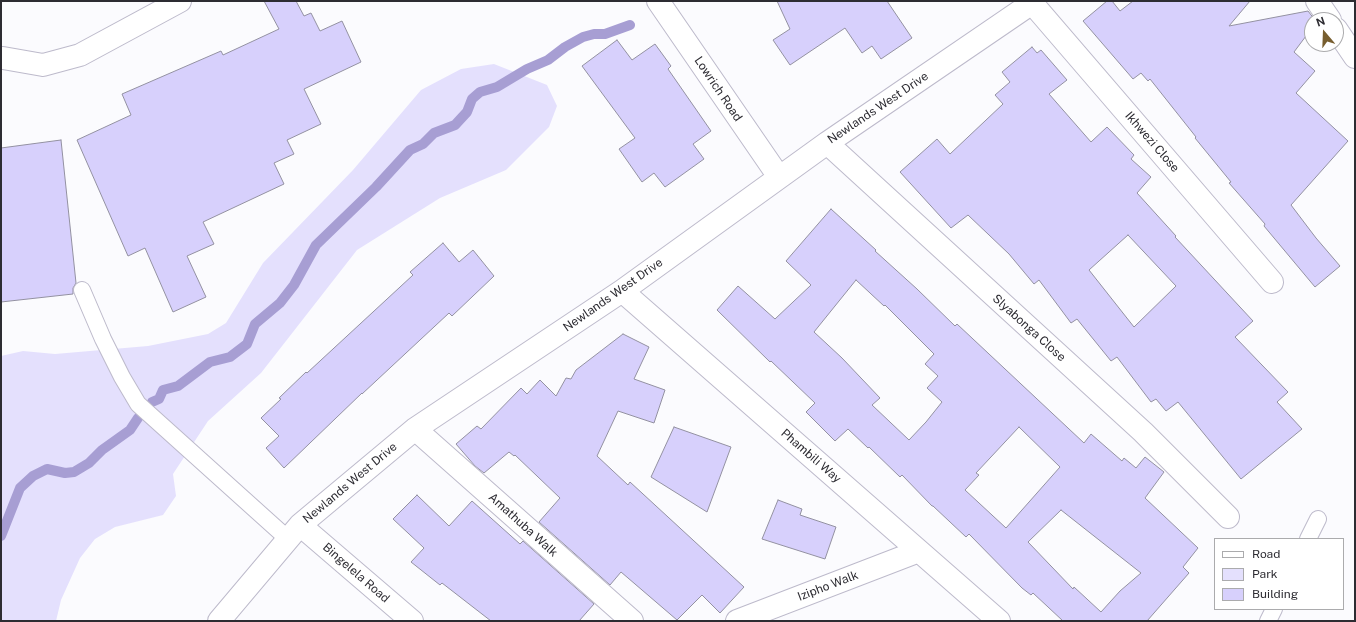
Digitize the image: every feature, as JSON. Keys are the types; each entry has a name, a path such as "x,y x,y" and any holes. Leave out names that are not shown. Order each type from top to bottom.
{"street":[{"path":"3,58 43,65 80,55 180,1"},
{"name":"Lowrich Road","path":"658,1 779,177"},
{"path":"1317,1 1325,12"},
{"name":"Newlands West Drive","path":"219,621 294,532 415,429 622,291 827,142 1034,2"},
{"name":"Ikhwezi Close","path":"1034,2 1272,282"},
{"path":"1344,41 1355,57"},
{"name":"Slyabonga Close","path":"827,142 1143,432 1228,517"},
{"name":"Phambili Way","path":"622,291 999,621"},
{"name":"Amathuba Walk","path":"415,429 632,621"},
{"name":"Bingelela Road","path":"294,532 412,621"},
{"name":"Izipho Walk","path":"737,621 919,551"}],"lane":[{"path":"82,290 103,339 122,377 138,404 294,532"},
{"path":"1308,538 1318,519"},
{"path":"1268,621 1274,610"}],"green space":[{"path":"494,64 547,85 557,106 549,127 506,170 440,198 357,250 261,373 208,421 173,474 176,496 163,515 115,527 95,539 80,558 61,600 56,621 1,621 1,356 23,351 55,354 148,346 208,334 226,323 263,263 353,170 421,90 461,69"}],"building":[{"path":"264,1 296,1 304,16 311,13 320,31 342,21 361,62 304,89 321,124 287,140 294,154 274,163 284,184 203,222 214,244 187,256 206,297 173,312 145,248 128,256 77,140 131,115 122,94 221,51 223,55 279,29"},
{"path":"777,1 887,1 912,38 881,59 872,46 862,53 845,28 790,65 773,40 790,29"},
{"path":"1107,1 1112,1 1120,11 1133,1 1250,1 1229,26 1308,11 1309,12 1304,12 1304,39 1294,52 1315,71 1296,93 1348,141 1291,205 1340,266 1315,287 1264,226 1265,224 1229,183 1231,182 1150,79 1148,81 1141,73 1133,79 1083,21"},
{"path":"617,40 632,60 655,44 671,66 668,69 711,131 693,144 704,159 665,187 654,173 642,182 619,149 635,138 582,66"},
{"path":"1032,47 1037,53 1041,50 1067,80 1049,94 1091,142 1107,127 1134,155 1131,159 1151,177 1137,193 1176,236 1175,237 1253,321 1235,337 1288,392 1277,402 1302,429 1241,479 1178,402 1166,411 1156,399 1151,402 1117,357 1111,361 1077,319 1071,323 1039,280 1034,284 1009,254 968,215 951,228 900,172 937,139 950,154 1003,104 995,95 1010,82 1002,72","holes":["1128,235 1176,286 1134,327 1089,270"]},
{"path":"61,140 76,283 73,288 73,294 1,302 1,148"},
{"path":"831,209 955,326 957,324 1084,443 1091,434 1122,461 1124,458 1136,468 1145,457 1164,472 1145,498 1198,548 1183,567 1189,573 1147,621 1063,621 1033,593 1031,595 1022,588 969,534 966,537 932,506 902,475 900,477 848,429 835,441 806,412 815,403 771,361 770,362 717,310 738,286 775,319 811,285 786,261","holes":["856,280 884,306 885,305 934,354 925,364 938,376 927,388 942,402 909,440 872,405 880,398 842,358 814,332","1019,427 1060,467 1006,528 965,490 979,475 976,473","1061,510 1141,573 1120,591 1101,612 1074,587 1073,589 1028,542"]},
{"path":"443,243 459,262 473,250 494,276 452,316 449,313 362,393 284,468 266,448 279,436 261,418 306,372 307,373 413,275 410,272"},
{"path":"623,334 649,347 634,379 665,390 654,423 618,411 597,456 628,485 630,482 744,587 720,613 702,595 677,620 621,572 610,585 539,522 560,498 515,455 514,456 509,452 484,473 475,466 456,444 477,426 481,429 521,388 527,394 540,380 556,396 566,378 571,379 576,370"},
{"path":"674,427 731,447 707,512 651,477"},
{"path":"417,495 449,526 472,501 520,544 523,541 594,604 579,621 491,621 442,583 440,585 411,562 424,548 393,519"},
{"path":"778,500 802,509 800,515 836,527 825,559 762,539"}],"waterway":[{"path":"152,402 159,399 163,390 178,386 210,362 230,357 247,344 255,324 280,303 294,285 316,245 376,187 410,150 423,144 434,133 455,125 467,112 472,99 480,92 497,87 527,69 548,60 565,47 583,37 594,34 605,34 630,25"},
{"path":"1,536 20,488 33,476 47,469 65,473 74,472 89,463 102,450 130,430 138,418"}]}
